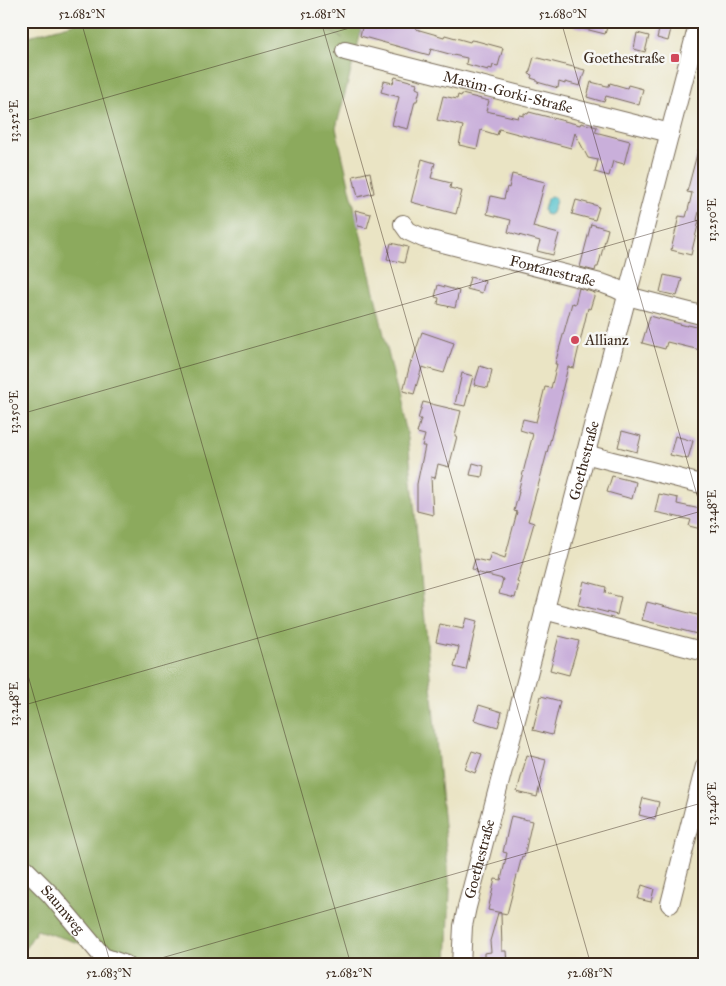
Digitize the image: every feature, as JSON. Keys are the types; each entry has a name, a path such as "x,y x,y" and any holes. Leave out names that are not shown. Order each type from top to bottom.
{"street":[{"name":"Goethestraße","path":"461,965 463,926 467,907 699,21"},
{"name":"Maxim-Gorki-Straße","path":"345,51 670,133"},
{"name":"Fontanestraße","path":"403,224 408,231 423,238 604,284 647,301 705,316"},
{"path":"585,454 705,485"},
{"path":"544,610 705,652"},
{"path":"670,904 705,766"},
{"name":"Saumweg","path":"21,865 51,896 103,957 126,965"}],"green space":[{"path":"84,21 311,21 311,23 343,38 313,21 364,21 336,128 408,438 450,890 447,965 149,965 37,930 23,952 21,951 21,38"}],"water":[{"path":"550,196 554,197 556,201 552,213 549,215 545,214 544,210 547,199"}],"building":[{"path":"388,21 418,21 416,29 444,37 445,35 503,48 498,66 493,65 492,69 488,68 488,70 466,64 467,58 431,49 429,55 360,36 363,23 386,29"},
{"path":"570,21 596,21 608,24 605,34 569,25"},
{"path":"661,22 672,25 668,41 657,38"},
{"path":"637,33 649,36 645,52 634,49"},
{"path":"534,57 585,70 580,86 559,82 558,88 537,82 529,74"},
{"path":"395,77 417,83 416,88 420,90 417,101 415,101 408,129 392,125 399,97 381,92 384,81 393,83"},
{"path":"591,82 607,86 610,83 627,88 628,85 643,89 639,105 606,96 604,102 587,97"},
{"path":"462,94 489,101 486,111 518,118 519,115 524,116 524,113 528,114 529,112 580,125 581,123 597,127 595,132 630,141 624,164 613,161 609,176 595,172 598,160 588,158 575,133 571,148 499,129 497,135 481,130 477,149 459,145 463,126 437,120 443,96 457,99 458,95 461,96"},
{"path":"701,139 705,140 705,196 703,196 697,220 699,221 691,255 671,250 679,216 686,217 689,206 692,193 687,192"},
{"path":"422,159 435,163 431,178 451,183 450,188 462,191 456,214 411,202"},
{"path":"370,172 374,193 358,197 353,176"},
{"path":"512,174 545,182 533,227 559,234 553,255 537,251 540,241 508,232 511,220 487,214 491,196 504,199"},
{"path":"576,200 599,207 595,220 572,214"},
{"path":"355,210 371,214 367,228 358,226"},
{"path":"591,224 608,229 598,267 596,267 595,271 580,267"},
{"path":"391,243 408,247 404,263 387,259"},
{"path":"664,275 682,279 677,296 660,292"},
{"path":"470,277 485,281 482,293 467,289"},
{"path":"438,285 459,291 455,308 438,304 439,298 435,297"},
{"path":"579,288 595,293 590,309 588,308 574,368 568,367 528,521 534,523 517,582 519,583 515,598 499,594 503,579 475,572 476,570 472,569 475,559 488,562 491,553 505,558 517,512 514,511 518,492 533,434 520,430 523,419 536,422 545,387 551,388 557,364 555,364 572,303 575,304"},
{"path":"650,316 705,329 700,350 667,342 665,349 642,343"},
{"path":"422,332 454,343 444,373 422,367 414,394 403,391 411,361"},
{"path":"480,366 492,370 488,388 474,385"},
{"path":"462,373 473,376 465,406 455,404"},
{"path":"423,402 461,411 449,467 438,464 435,478 431,477 433,515 417,511 417,484 425,446 422,446 425,435 417,433 421,419 418,419"},
{"path":"622,431 641,436 637,452 618,447"},
{"path":"675,436 693,441 688,459 670,455"},
{"path":"473,463 484,466 482,477 470,475"},
{"path":"612,476 636,482 632,499 607,492"},
{"path":"659,494 678,498 677,504 705,510 705,530 689,526 691,520 655,512"},
{"path":"584,581 606,587 605,593 621,597 617,615 578,605"},
{"path":"647,602 701,616 697,634 642,620"},
{"path":"466,618 477,621 466,670 454,667 459,647 436,642 440,624 463,629"},
{"path":"559,636 579,641 569,675 550,670"},
{"path":"541,696 560,701 552,735 533,730"},
{"path":"479,705 502,712 498,727 474,720"},
{"path":"472,751 482,754 475,773 465,769"},
{"path":"527,755 546,760 537,797 517,792"},
{"path":"643,798 659,802 655,819 639,815"},
{"path":"511,816 532,821 524,857 522,856 507,914 488,910 495,879 501,880 507,853 503,852"},
{"path":"642,885 654,889 651,902 638,899"},
{"path":"498,913 501,913 502,951 506,951 507,965 484,965 484,953 491,952 490,941"}],"place":[{"name":"Goethestraße","path":"675,58"},
{"name":"Allianz","path":"575,340"}]}
